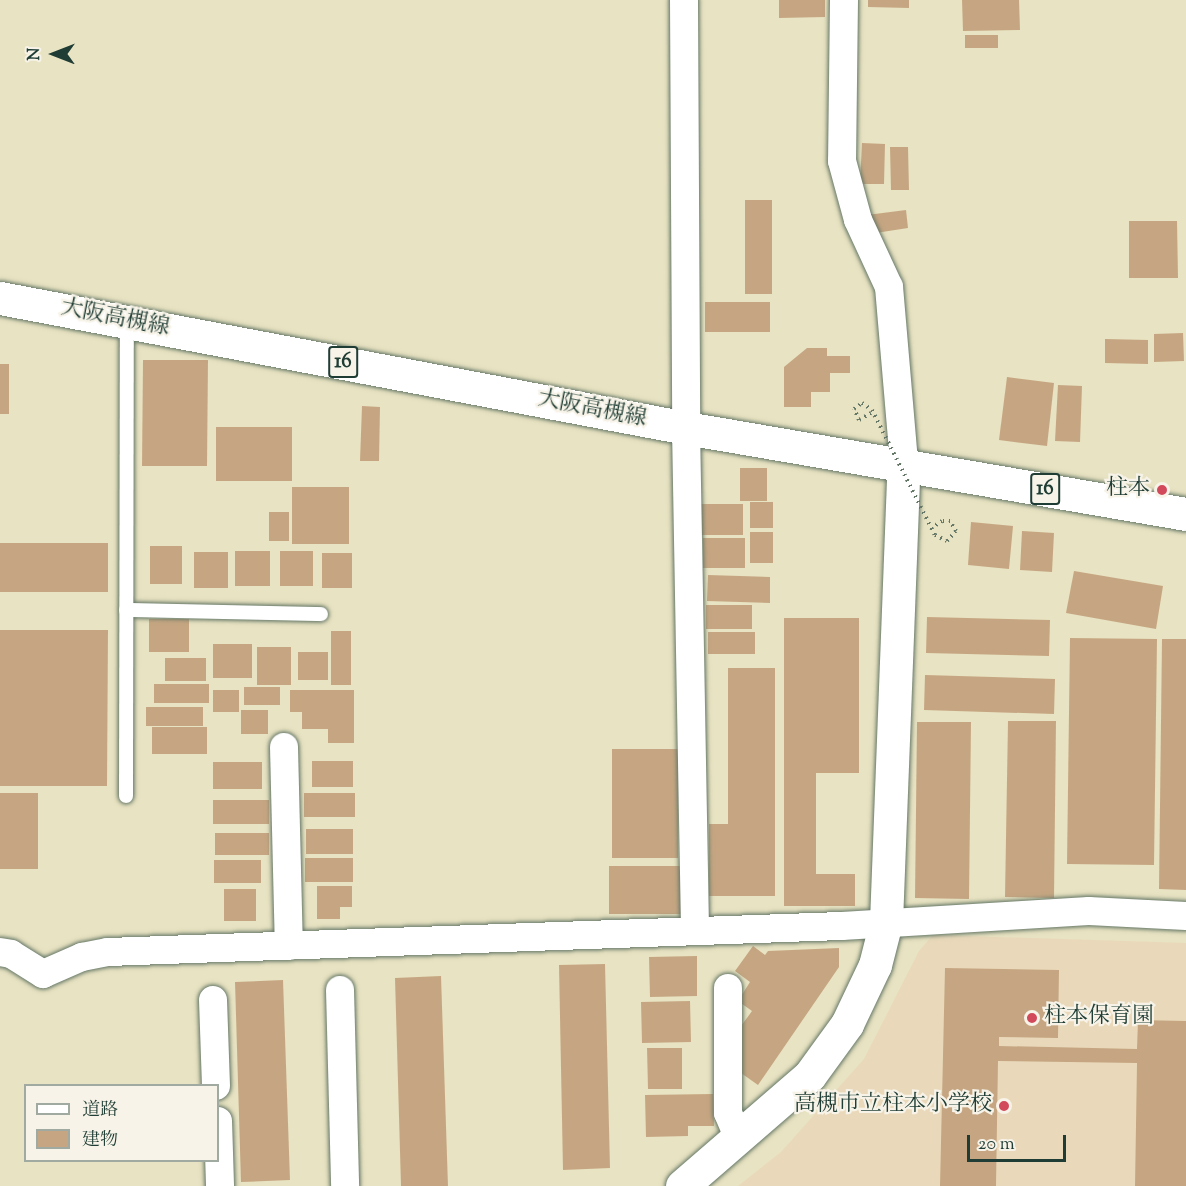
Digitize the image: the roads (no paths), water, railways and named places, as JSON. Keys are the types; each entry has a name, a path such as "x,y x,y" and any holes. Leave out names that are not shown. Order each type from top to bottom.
{"main road":[{"name":"大阪高槻線","path":"0,297 686,428 1186,514"},
{"path":"682,1186 739,1139 810,1075 835,1042 864,994 886,921 904,464"}],"street":[{"path":"684,0 686,428 695,931"},
{"path":"844,0 842,161 858,219 889,287 904,464"},
{"path":"284,747 289,946"},
{"path":"0,952 11,954 43,974 82,957 108,952 695,931 1089,911 1186,916"},
{"path":"728,988 728,1113 739,1139"},
{"path":"340,990 345,1186"},
{"path":"213,1000 216,1084"},
{"path":"219,1154 220,1186"}],"lane":[{"path":"126,796 127,321"},
{"path":"126,609 321,614"}],"place":[{"name":"柱本","path":"1162,490"},
{"name":"柱本保育園","path":"1032,1018"},
{"name":"高槻市立柱本小学校","path":"1004,1106"}]}
